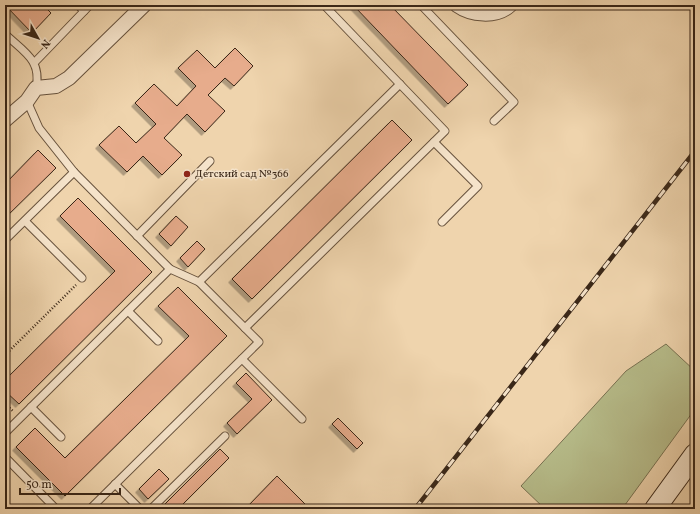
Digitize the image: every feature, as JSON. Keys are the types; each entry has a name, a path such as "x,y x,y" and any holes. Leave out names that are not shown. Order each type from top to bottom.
{"street":[{"path":"5,120 27,101 36,88 56,86 69,78 144,5"},
{"path":"457,5 475,13 491,14 508,6"},
{"path":"655,509 695,454"}],"lane":[{"path":"78,5 84,11"},
{"path":"35,62 90,5"},
{"path":"245,328 445,131 324,5"},
{"path":"421,5 514,102 494,121"},
{"path":"5,34 35,62 38,76 36,88"},
{"path":"199,282 400,84"},
{"path":"27,101 39,128 74,172 170,269 199,282 259,342 90,509"},
{"path":"434,142 478,186 442,222"},
{"path":"137,236 210,161"},
{"path":"5,240 74,172"},
{"path":"25,221 82,278"},
{"path":"6,431 170,269"},
{"path":"128,311 158,341"},
{"path":"242,359 302,419"},
{"path":"31,407 61,437"},
{"path":"151,509 225,436"},
{"path":"5,457 56,509"},
{"path":"115,484 140,509"}],"path":[{"path":"5,355 82,278"}],"green space":[{"path":"666,344 695,371 695,409 622,509 545,509 521,486 626,371"}],"building":[{"path":"5,5 43,5 51,13 32,33"},
{"path":"353,5 390,5 468,85 448,104"},
{"path":"235,48 253,66 234,86 225,78 208,95 225,111 205,132 187,114 164,138 182,155 162,175 143,156 127,172 99,145 119,126 136,143 156,124 135,103 154,84 177,106 196,86 178,68 197,50 215,68"},
{"path":"392,120 412,140 252,299 232,279"},
{"path":"38,150 56,168 5,218 5,184"},
{"path":"78,198 152,272 19,404 5,391 5,380 115,271 60,216"},
{"path":"176,216 188,227 171,246 159,234"},
{"path":"197,241 205,249 188,267 180,258"},
{"path":"178,287 227,336 65,496 16,447 35,428 65,458 189,336 158,306"},
{"path":"246,373 272,400 237,434 227,423 252,399 236,383"},
{"path":"338,418 363,443 357,449 332,424"},
{"path":"220,449 229,458 178,509 160,509"},
{"path":"159,469 169,479 148,499 139,489"},
{"path":"277,476 310,509 254,509 249,505"}],"railway":[{"path":"415,509 695,151"}],"place":[{"name":"Детский сад №366","path":"187,174"}]}
